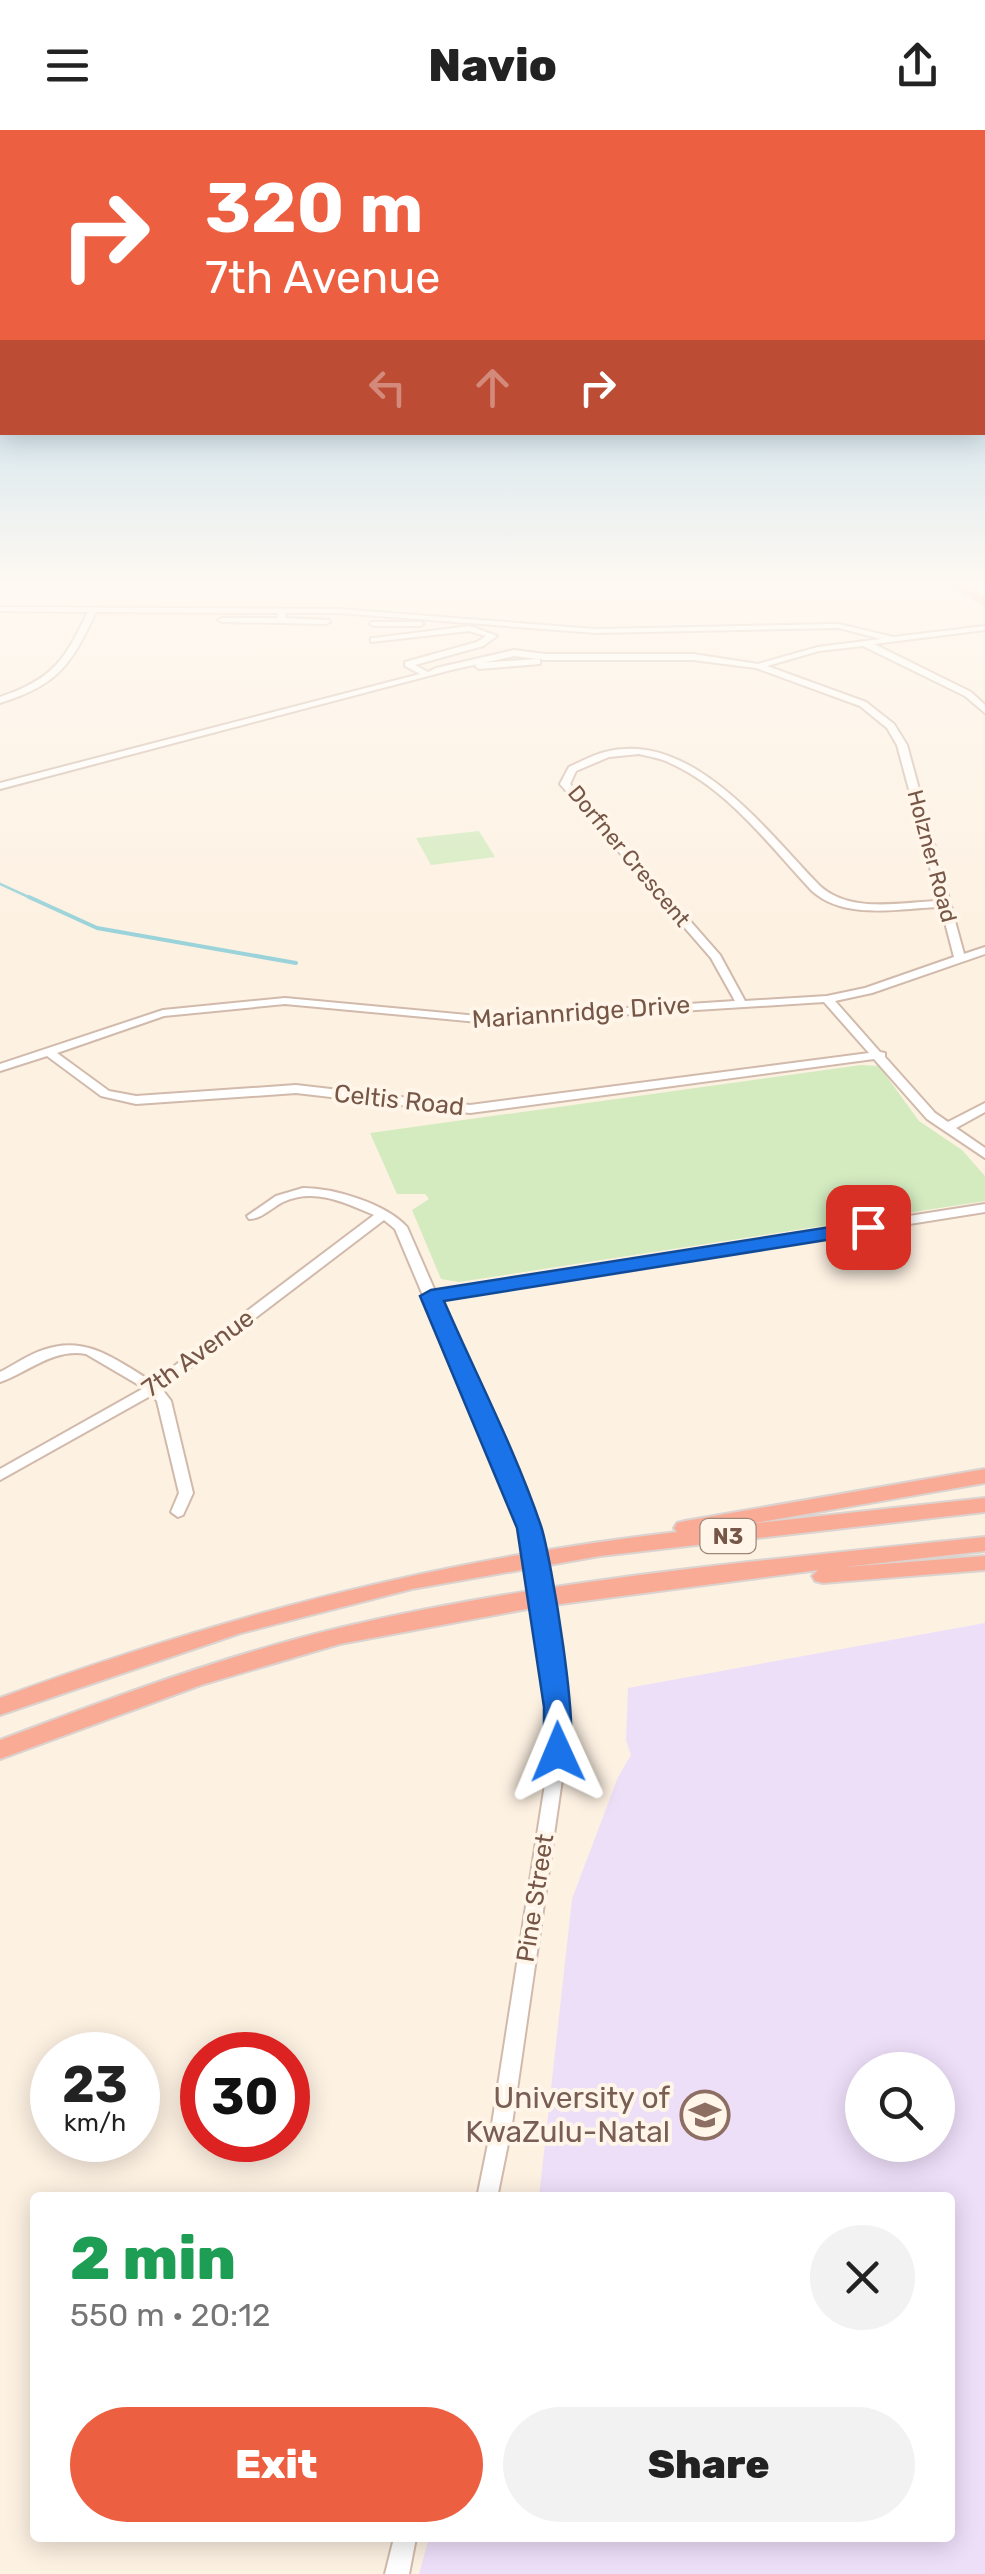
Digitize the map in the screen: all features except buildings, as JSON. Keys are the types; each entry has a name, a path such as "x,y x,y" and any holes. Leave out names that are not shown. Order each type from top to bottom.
{"highway":[{"path":"596,1549 651,1533 985,1476"},
{"name":"N3","path":"0,1707 239,1624 364,1592 596,1549 985,1505"},
{"name":"N3","path":"0,1750 116,1706 293,1649 389,1625 608,1590 985,1544"},
{"path":"608,1590 636,1595 985,1563"}],"street":[{"path":"0,786 341,696"},
{"name":"Holzner Road","path":"848,696 891,726 910,771 960,958"},
{"name":"Dorfner Crescent","path":"740,1001 716,957 572,794 565,784 572,769 604,755 669,756 705,776 830,900 860,905 944,904"},
{"name":"Mariannridge Drive","path":"0,1068 176,1010 300,1002 489,1020 827,998 868,990 985,950"},
{"path":"827,998 931,1116 985,1154"},
{"name":"Celtis Road","path":"49,1052 105,1094 136,1100 296,1089 470,1109 880,1055"},
{"path":"946,1128 985,1107"},
{"path":"253,1216 277,1198 312,1190 384,1214"},
{"path":"431,1296 985,1208"},
{"name":"Pine Street","path":"384,1214 404,1234 529,1528 558,1707 558,1752 488,2192"},
{"name":"7th Avenue","path":"0,1475 154,1388 384,1214"},
{"path":"363,1229 378,1227 404,1234"},
{"path":"0,1378 47,1354 75,1348 100,1356 154,1388 164,1401 186,1493 178,1512"},
{"path":"396,2574 405,2542"}],"shaded area":[{"name":"University of KwaZulu-Natal","path":"985,1623 985,2574 419,2574 428,2542 955,2542 955,2192 540,2192 572,1899 618,1777 631,1755 626,1740 628,1688"}],"green space":[{"path":"479,831 495,857 431,865 416,838"},
{"path":"861,1065 879,1066 919,1121 962,1150 985,1176 985,1201 459,1282 441,1279 412,1210 429,1199 425,1194 397,1194 370,1133"}],"waterway":[{"path":"0,884 35,900"},
{"path":"29,897 97,928 296,963"}],"place":[{"name":"University of KwaZulu-Natal","path":"705,2115"}],"route":[{"path":"558,1752 558,1707 529,1528 488,1423 431,1296 868,1227"}]}
